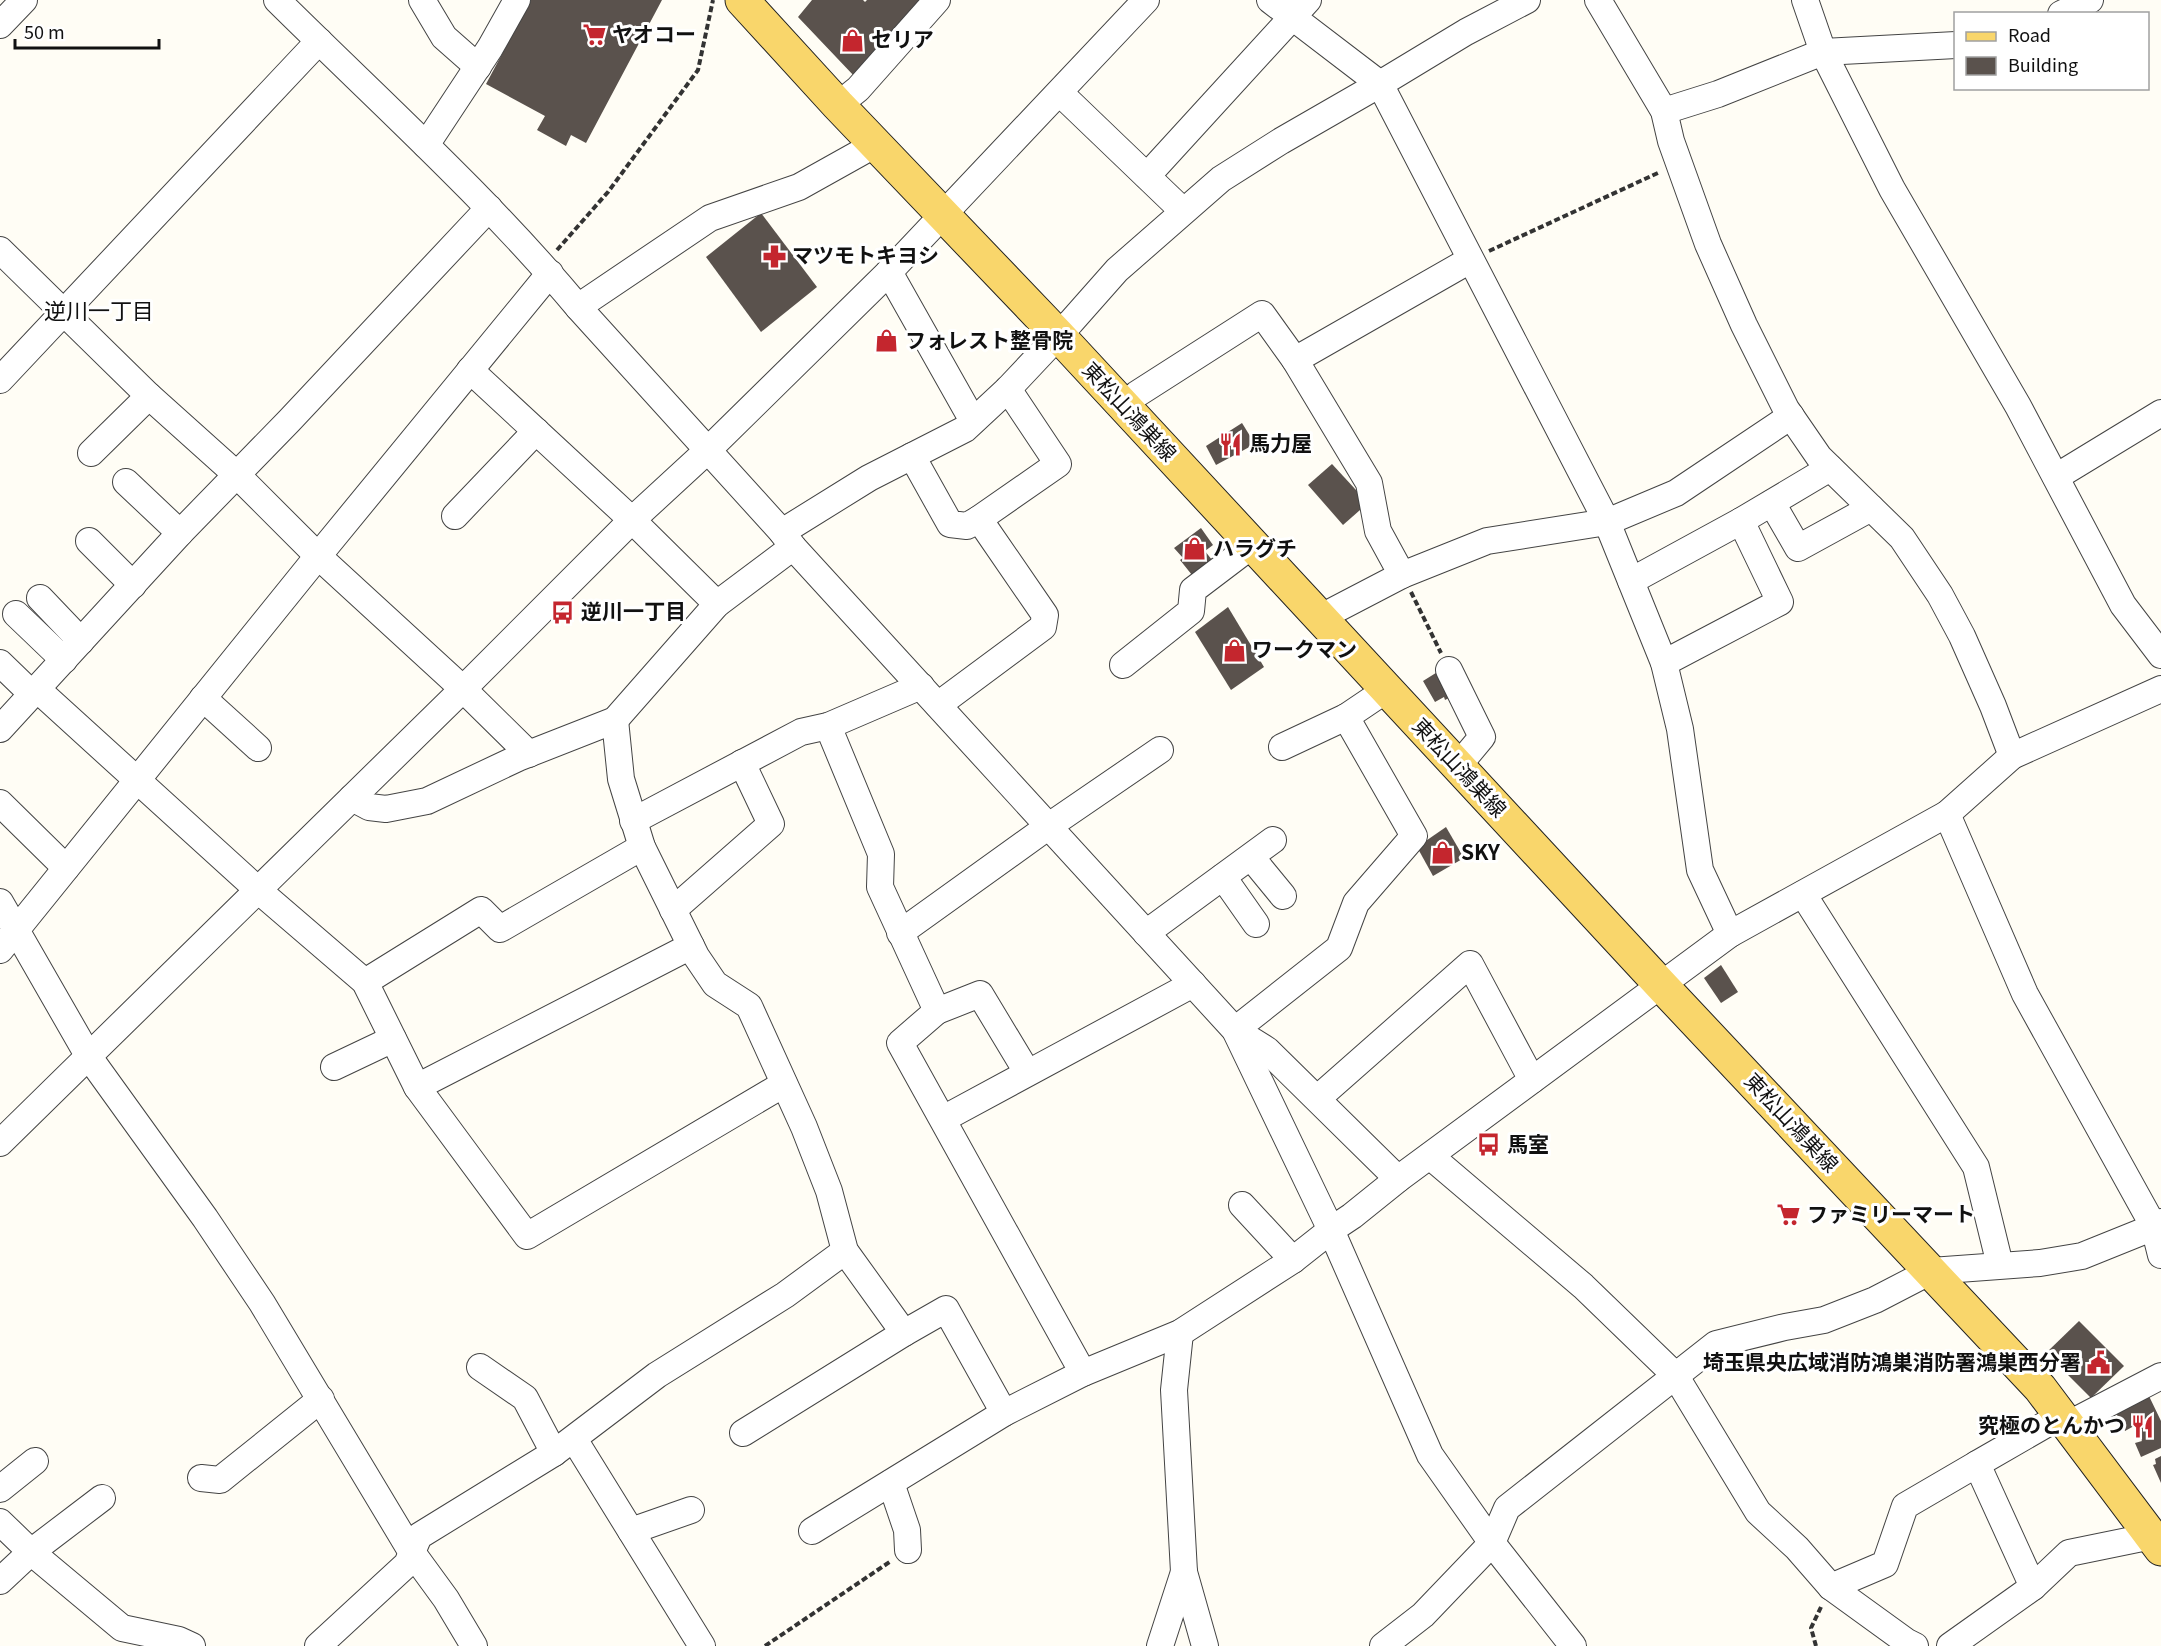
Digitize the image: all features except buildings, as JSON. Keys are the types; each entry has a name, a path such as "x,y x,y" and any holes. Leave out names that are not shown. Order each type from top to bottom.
{"main road":[{"name":"東松山鴻巣線","path":"742,0 838,105 1058,335 1457,767 2040,1388 2156,1543"}],"street":[{"path":"0,25 24,0"},
{"path":"277,0 489,208 1235,1030 1267,1050 1398,1179"},
{"path":"422,0 444,37 478,67"},
{"path":"426,145 478,67 517,0"},
{"path":"838,105 858,89 937,0"},
{"path":"0,1143 632,520 708,450 889,272 1146,0"},
{"path":"1270,0 1300,8 1380,84 1607,522 1664,663 1680,729 1700,870 1731,934"},
{"path":"352,798 369,807 386,809 427,801 529,754 615,720 717,604 788,539 869,478 965,429 1008,389 1117,270 1221,179 1466,32 1527,0"},
{"path":"1598,0 1664,111 1671,141 1708,244 1744,326 1791,416 1819,457 1902,538 1940,595 1993,706 2012,756"},
{"path":"1804,0 1823,52 1892,189 2018,406 2124,605 2161,655"},
{"path":"2065,12 2090,0"},
{"path":"1147,176 1300,8"},
{"path":"0,380 319,41"},
{"path":"1664,111 1718,94 1823,52 1954,45"},
{"path":"1060,93 1184,211"},
{"path":"578,307 711,218 799,187 876,144"},
{"path":"0,729 180,533 489,208"},
{"path":"0,250 149,396 237,475 318,556 463,689 529,754"},
{"path":"1295,360 1470,260"},
{"path":"0,950 470,370 546,270"},
{"path":"889,272 973,422"},
{"path":"1123,406 1137,394 1262,314 1295,360 1369,483 1378,531 1402,575"},
{"path":"470,370 632,520 717,604"},
{"path":"912,456 950,524 967,526 1058,464 1008,389"},
{"path":"91,453 149,396"},
{"path":"2056,477 2161,412"},
{"path":"1321,621 1331,612 1402,575 1487,541 1607,522 1676,493 1791,416"},
{"path":"455,516 536,431"},
{"path":"1631,581 1741,522 1830,468"},
{"path":"126,482 180,533"},
{"path":"1772,503 1798,548 1871,508"},
{"path":"938,705 1043,627 1045,615 979,519"},
{"path":"1664,663 1780,602 1741,522"},
{"path":"89,541 133,585"},
{"path":"1123,665 1191,611 1193,590 1251,546"},
{"path":"40,598 81,641"},
{"path":"16,615 64,660"},
{"path":"0,663 365,982 417,1087 527,1236 784,1084"},
{"path":"1449,670 1482,737 1457,767"},
{"path":"633,821 801,732 828,726 921,686"},
{"path":"812,1531 1004,1413 1083,1374 1180,1333 1293,1260 1398,1179 1731,934 1947,814 2012,756 2161,689"},
{"path":"1282,747 1346,717 1386,690"},
{"path":"203,698 258,748"},
{"path":"1235,1030 1340,948 1356,903 1414,836 1346,717"},
{"path":"615,720 621,779 642,847 691,946 715,984 749,1006 829,1191 845,1251 904,1333"},
{"path":"828,726 881,854 880,887 937,1011"},
{"path":"900,933 1160,750"},
{"path":"673,910 771,824 742,763"},
{"path":"0,803 66,868"},
{"path":"1947,814 2025,994 2158,1224 2161,1254"},
{"path":"1146,933 1273,840"},
{"path":"365,982 481,910 500,929 642,847"},
{"path":"1251,857 1283,896"},
{"path":"1223,877 1256,924"},
{"path":"1803,894 1976,1167 2000,1265"},
{"path":"0,902 89,1057 206,1218 262,1303 411,1551 446,1599 474,1646"},
{"path":"417,1087 691,946"},
{"path":"1318,1098 1470,964 1532,1080"},
{"path":"943,1119 1193,984"},
{"path":"1027,1072 980,994 937,1011 900,1043 1083,1374"},
{"path":"1235,1030 1331,1230 1430,1455 1492,1543 1573,1646"},
{"path":"333,1067 393,1039"},
{"path":"1430,1156 1583,1286 1675,1376 1758,1512 1797,1548 1831,1587 1915,1646"},
{"path":"1242,1205 1293,1260"},
{"path":"1383,1646 1423,1615 1492,1543 1508,1508 1716,1344 1785,1326 1824,1320 1875,1300 1931,1271 2040,1263 2082,1256 2158,1224"},
{"path":"318,1646 407,1564 419,1536 564,1446 657,1375 785,1295 845,1251"},
{"path":"743,1433 946,1309 1004,1413"},
{"path":"1180,1333 1174,1390 1184,1572 1205,1646"},
{"path":"480,1367 525,1398 564,1446 631,1531 702,1646"},
{"path":"1831,1587 1885,1564 1905,1506 1977,1464 2161,1376"},
{"path":"201,1478 220,1480 321,1399"},
{"path":"0,1489 35,1461"},
{"path":"1977,1464 2032,1587"},
{"path":"891,1483 907,1530 908,1551"},
{"path":"0,1581 31,1552 102,1498"},
{"path":"631,1531 691,1510"},
{"path":"0,1521 31,1552 122,1628 181,1644"},
{"path":"1950,1646 2032,1587 2069,1553 2156,1543"},
{"path":"1160,1646 1184,1572"}],"path":[{"path":"546,270 608,192 698,70 713,0"},
{"path":"1470,260 1679,163"},
{"path":"1402,575 1449,670"},
{"path":"765,1646 908,1551"},
{"path":"1816,1646 1811,1628 1831,1587"}],"place":[{"name":"ヤオコー","path":"594,35"},
{"name":"セリア","path":"853,40"},
{"name":"マツモトキヨシ","path":"774,256"},
{"name":"フォレスト整骨院","path":"887,341"},
{"name":"馬力屋","path":"1231,444"},
{"name":"ハラグチ","path":"1195,549"},
{"name":"逆川一丁目","path":"563,612"},
{"name":"ワークマン","path":"1234,650"},
{"name":"SKY","path":"1443,853"},
{"name":"馬室","path":"1489,1145"},
{"name":"ファミリーマート","path":"1789,1215"},
{"name":"埼玉県央広域消防鴻巣消防署鴻巣西分署","path":"2099,1363"},
{"name":"究極のとんかつ","path":"2143,1426"}],"district":[{"name":"逆川一丁目","path":"99,311"}]}
